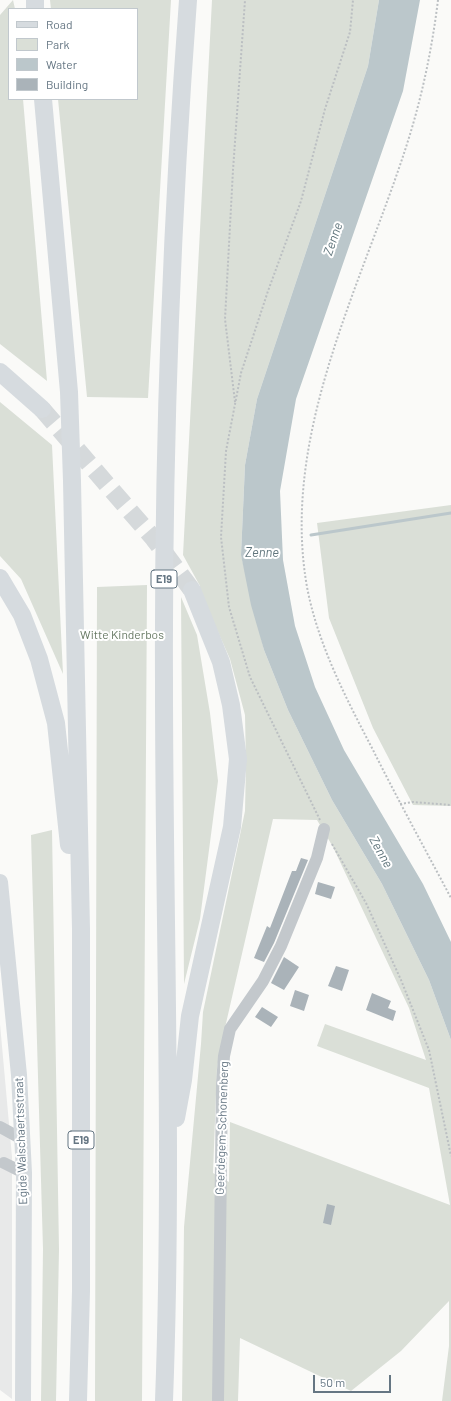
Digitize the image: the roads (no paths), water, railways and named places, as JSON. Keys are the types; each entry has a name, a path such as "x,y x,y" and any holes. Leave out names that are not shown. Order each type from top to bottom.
{"highway":[{"name":"E19","path":"164,1401 168,1299 164,687 165,498 168,357 175,194 188,0"},
{"name":"E19","path":"43,100 69,392 81,929 81,1291 78,1401"},
{"path":"0,372 42,409"},
{"path":"0,578 22,615 39,659 56,723 66,824 81,929"},
{"path":"168,1158 183,1080 190,1016 232,827 238,759 231,705 221,662 192,590"}],"main road":[{"name":"Egide Walschaertsstraat","path":"0,882 19,1075 24,1173 23,1401"}],"street":[{"name":"Geerdegem-Schonenberg","path":"218,1401 222,1084 224,1056 230,1029 262,981 281,946 310,877 324,829"},
{"path":"0,1127 22,1140"},
{"path":"4,1164 24,1173"}],"water":[{"name":"Zenne","path":"379,0 420,0 403,91 296,399 280,491 283,560 295,626 315,687 344,750 423,884 451,942 451,1040 429,980 382,884 332,800 288,710 264,650 251,605 241,555 245,465 257,399 368,66"}],"waterway":[{"path":"311,535 451,513"}],"tunnel":[{"path":"42,409 154,539 192,590"}],"park label":[{"name":"Witte Kinderbos","path":"122,635"}]}
